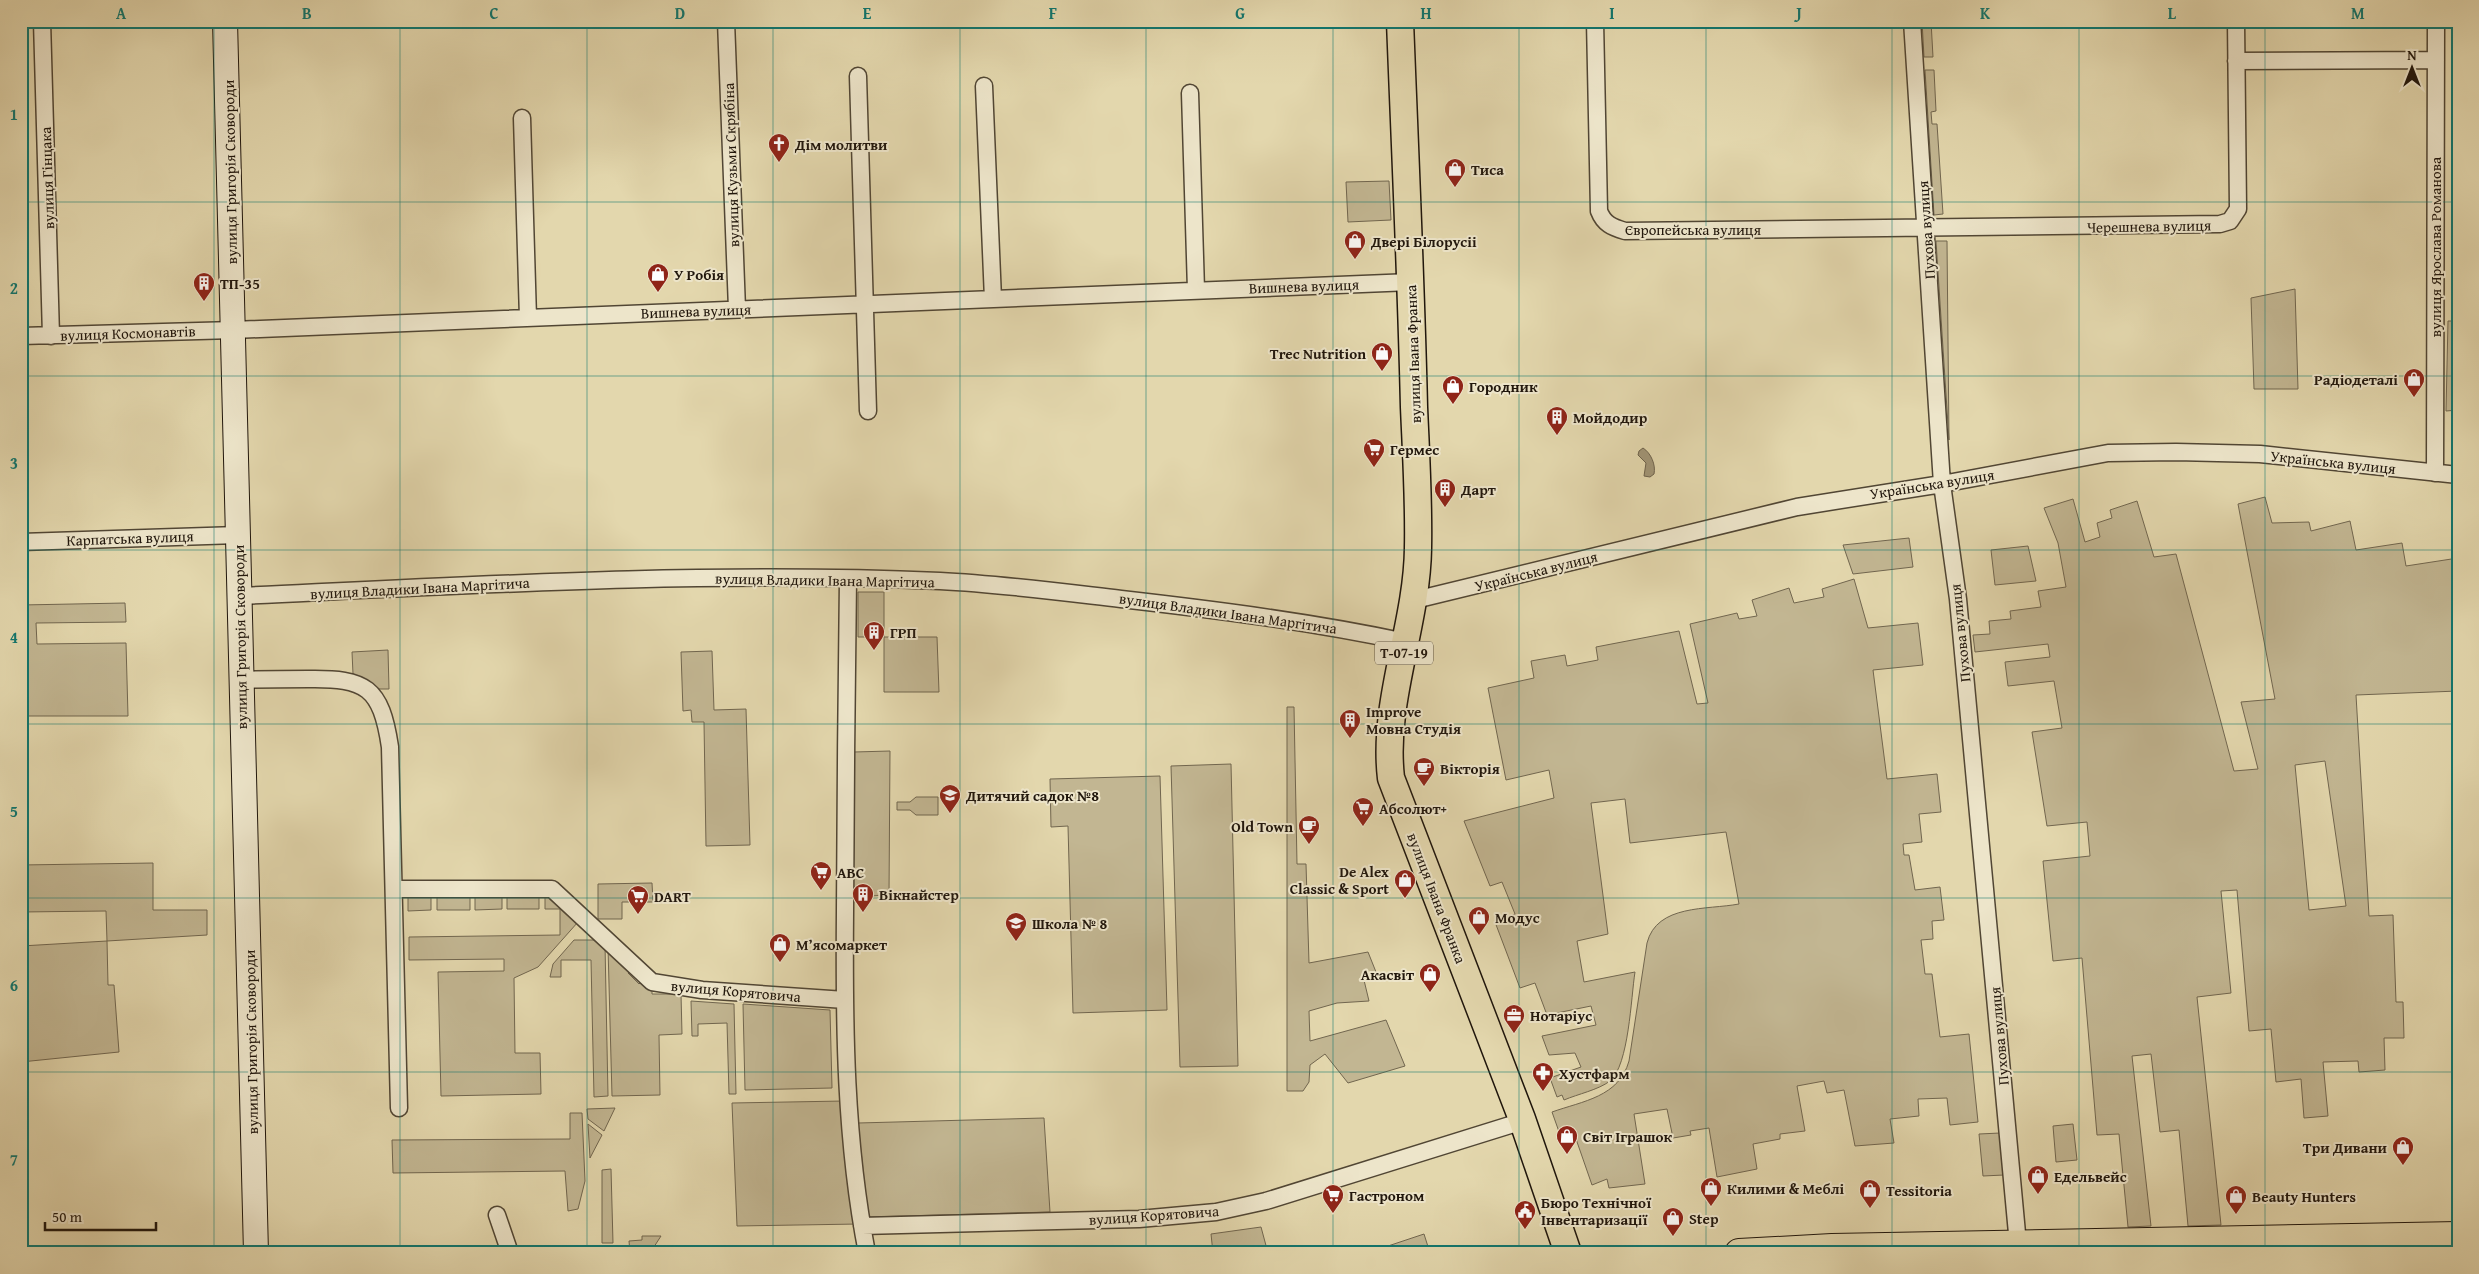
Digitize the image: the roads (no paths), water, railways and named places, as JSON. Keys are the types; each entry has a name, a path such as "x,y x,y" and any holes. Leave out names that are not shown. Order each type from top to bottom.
{"highway":[{"path":"1739,1253 1832,1248 1989,1249 2018,1244 2318,1246 2458,1236"}],"main road":[{"name":"вулиця Григорія Сковороди","path":"225,21 256,1253"},
{"name":"вулиця Івана Франка","path":"1400,21 1411,282 1418,548 1415,600 1392,721 1389,760 1391,778 1523,1120 1568,1253"}],"street":[{"name":"вулиця Гінцака","path":"42,21 52,336"},
{"name":"вулиця Кузьми Скрябіна","path":"726,21 737,309"},
{"name":"Європейська вулиця","path":"1595,21 1600,211 1608,224 1625,231 1926,229"},
{"name":"Пухова вулиця","path":"1912,21 1942,484 1958,599 2018,1244"},
{"name":"Черешнева вулиця","path":"1926,229 2220,224 2230,221 2238,209 2236,21"},
{"name":"вулиця Ярослава Романова","path":"2435,473 2436,21"},
{"path":"2236,62 2436,60"},
{"path":"858,76 868,412"},
{"path":"984,86 993,299"},
{"path":"1190,93 1196,290"},
{"path":"522,118 528,318"},
{"name":"Вишнева вулиця","path":"234,330 1411,282"},
{"name":"вулиця Космонавтів","path":"21,336 234,330"},
{"name":"Українська вулиця","path":"1415,600 1797,507 1942,484 2084,457 2135,452 2260,454 2458,475"},
{"name":"Карпатська вулиця","path":"21,542 238,535"},
{"name":"вулиця Владики Івана Маргітича","path":"240,596 648,579 848,579 971,583 1104,596 1277,618 1406,642"},
{"path":"848,579 845,1000 848,1124 867,1253"},
{"path":"242,680 348,680 368,690 383,713 390,747 399,1108"},
{"name":"вулиця Корятовича","path":"394,889 552,889 652,982 702,990 845,1000"},
{"name":"вулиця Корятовича","path":"862,1226 1140,1219 1216,1212 1266,1201 1523,1120"},
{"path":"497,1215 510,1253"}],"place":[{"name":"Дім молитви","path":"779,163"},
{"name":"Тиса","path":"1455,188"},
{"name":"Двері Білорусіі","path":"1355,260"},
{"name":"У Робія","path":"658,293"},
{"name":"ТП-35","path":"204,302"},
{"name":"Trec Nutrition","path":"1382,372"},
{"name":"Радіодеталі","path":"2414,398"},
{"name":"Городник","path":"1453,405"},
{"name":"Мойдодир","path":"1557,436"},
{"name":"Гермес","path":"1374,468"},
{"name":"Дарт","path":"1445,508"},
{"name":"ГРП","path":"874,651"},
{"name":"Improve Мовна Студія","path":"1350,739"},
{"name":"Вікторія","path":"1424,787"},
{"name":"Дитячий садок №8","path":"950,814"},
{"name":"Абсолют+","path":"1363,827"},
{"name":"Old Town","path":"1309,845"},
{"name":"ABC","path":"821,891"},
{"name":"De Alex Classic & Sport","path":"1405,899"},
{"name":"Вікнайстер","path":"863,913"},
{"name":"DART","path":"638,915"},
{"name":"Модус","path":"1479,936"},
{"name":"Школа № 8","path":"1016,942"},
{"name":"Мʼясомаркет","path":"780,963"},
{"name":"Акасвіт","path":"1430,993"},
{"name":"Нотаріус","path":"1514,1034"},
{"name":"Хустфарм","path":"1543,1092"},
{"name":"Світ Іграшок","path":"1567,1155"},
{"name":"Три Дивани","path":"2403,1166"},
{"name":"Едельвейс","path":"2038,1195"},
{"name":"Килими & Меблі","path":"1711,1207"},
{"name":"Tessitoria","path":"1870,1209"},
{"name":"Гастроном","path":"1333,1214"},
{"name":"Beauty Hunters","path":"2236,1215"},
{"name":"Бюро Технічної Інвентаризації","path":"1525,1230"},
{"name":"Step","path":"1673,1237"}]}
